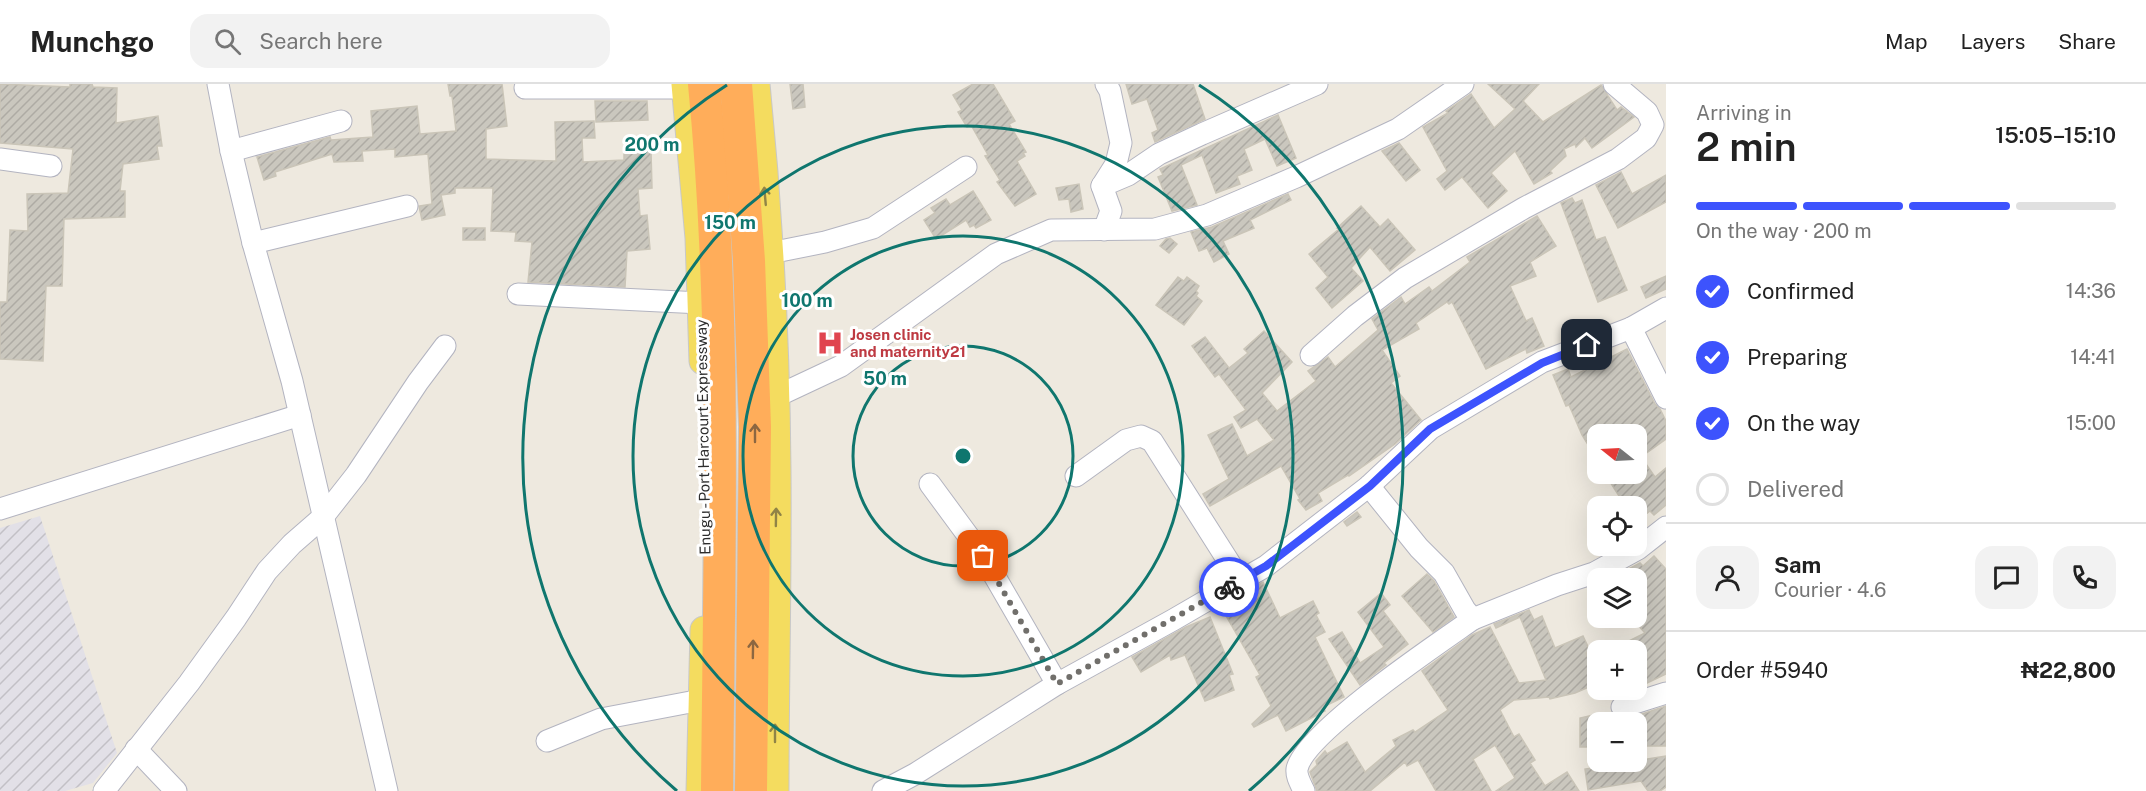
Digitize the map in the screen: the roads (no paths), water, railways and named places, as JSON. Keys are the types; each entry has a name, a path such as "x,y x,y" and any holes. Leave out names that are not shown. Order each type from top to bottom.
{"highway":[{"path":"736,84 749,261 755,427 765,562 751,791"},
{"name":"Enugu - Port Harcourt Expressway","path":"692,85 716,263 720,428 717,791"}],"main road":[{"path":"756,84 770,253 775,397 765,562 775,791"},
{"name":"Enugu - Port Harcourt Expressway","path":"692,85 706,477 700,791"}],"street":[{"path":"218,84 231,152 300,415 387,791"},
{"path":"1102,186 1116,164 1121,143 1110,91 1106,84"},
{"path":"1102,186 1128,175 1159,154 1317,84"},
{"path":"775,397 841,366 996,254 1051,230 1155,229 1207,215 1296,177 1398,129 1463,84"},
{"path":"1311,355 1355,316 1405,278 1524,208 1618,159 1660,128 1647,112 1614,84"},
{"path":"525,88 692,85"},
{"path":"231,152 341,121"},
{"path":"0,159 51,166"},
{"path":"770,253 825,242 873,228 966,167"},
{"path":"1102,186 1111,211 1104,230"},
{"path":"254,243 407,206"},
{"path":"518,294 701,303"},
{"path":"883,791 915,774 1057,684 1266,566 1370,486 1430,429 1542,363 1631,328 1666,308"},
{"path":"1631,328 1666,398"},
{"path":"104,791 196,674 267,572 292,544 323,517 356,475 445,346"},
{"path":"0,509 300,415"},
{"path":"1076,476 1126,440 1141,436 1152,441 1241,581"},
{"path":"930,484 983,556 1057,684"},
{"path":"1370,486 1419,548 1444,573 1465,610 1473,619"},
{"path":"1304,791 1298,779 1297,768 1312,745 1376,688 1473,619 1557,585 1594,573 1638,549 1666,527"},
{"path":"1622,707 1666,693"},
{"path":"547,741 601,719 701,700"},
{"path":"136,749 176,791"}],"place":[{"name":"Josen clinic and maternity21","path":"830,343"}]}
